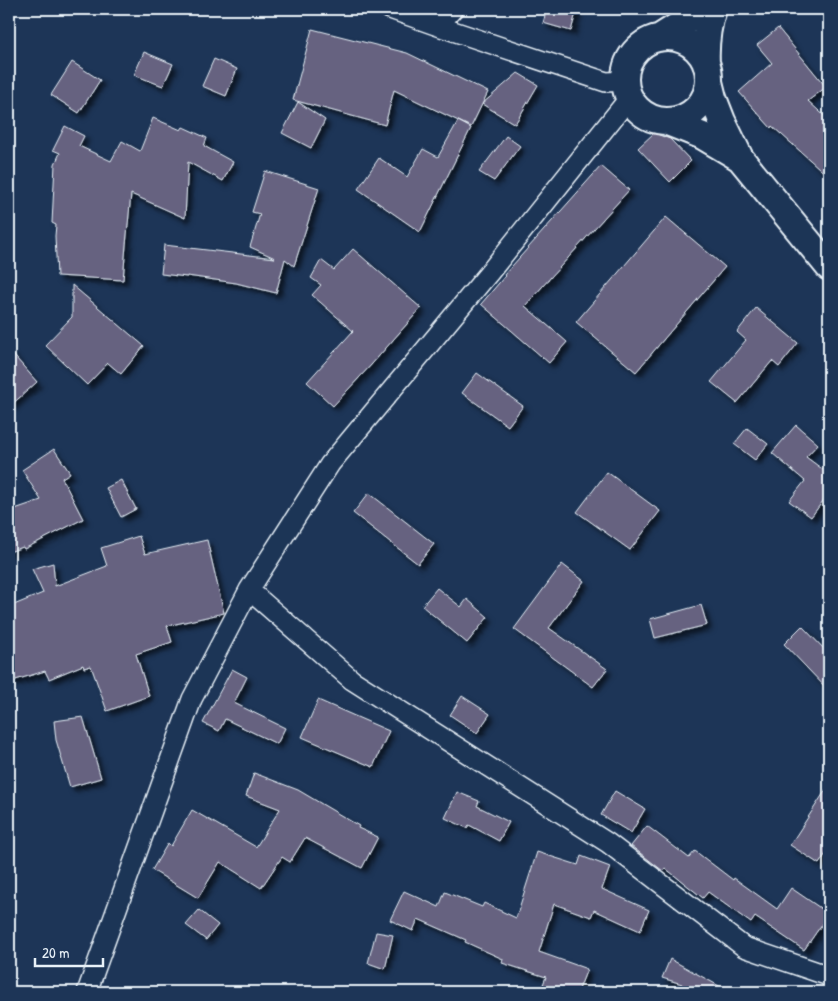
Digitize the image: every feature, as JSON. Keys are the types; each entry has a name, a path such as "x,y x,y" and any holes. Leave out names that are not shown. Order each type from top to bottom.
{"main road":[{"path":"659,38 701,9"},
{"path":"665,121 676,120 695,110 707,92 706,39 714,9"},
{"path":"740,158 703,136 644,114 636,107 628,89 625,76 632,56 639,48 648,41 670,37 680,39 699,51 708,73 713,98 740,158 829,267"}],"street":[{"path":"87,992 192,699 249,590 330,464 489,273 628,89 390,9"},
{"path":"438,26 453,9"},
{"path":"249,590 352,680 608,844 744,947 829,976"}],"building":[{"path":"547,9 577,9 571,31 543,23"},
{"path":"778,28 826,87 808,101 829,120 829,177 772,126 771,128 739,92 772,63 757,45"},
{"path":"312,29 407,53 488,92 471,127 394,90 385,125 293,100"},
{"path":"144,52 173,64 163,86 134,75"},
{"path":"214,59 237,69 226,96 202,86"},
{"path":"72,62 100,80 79,113 51,95"},
{"path":"518,73 538,85 515,124 482,104"},
{"path":"298,102 325,120 311,148 282,133"},
{"path":"153,118 181,130 183,127 207,138 204,146 233,162 223,181 188,162 185,218 131,194 123,280 57,276 56,225 52,223 55,164 60,153 53,150 65,126 84,136 79,146 111,161 122,141 140,151"},
{"path":"458,121 471,128 420,232 358,189 379,158 407,177 423,149 438,157"},
{"path":"655,132 670,139 691,161 670,182 638,148"},
{"path":"506,136 520,146 494,181 479,172"},
{"path":"601,166 629,190 525,306 567,342 549,363 481,304 504,275"},
{"path":"265,171 319,188 294,266 285,259 276,293 236,283 161,274 164,245 275,258 250,247 260,214 252,212"},
{"path":"666,217 725,267 636,372 576,322"},
{"path":"353,249 421,308 333,406 307,382 353,331 312,295 321,285 311,278 321,260 334,270"},
{"path":"72,285 144,346 121,374 108,363 87,385 45,345 72,317"},
{"path":"756,308 798,343 779,367 772,361 737,403 711,382 746,340 737,332"},
{"path":"9,350 37,382 9,407"},
{"path":"477,373 523,406 508,426 462,393"},
{"path":"796,425 818,444 806,457 829,474 829,493 811,517 789,501 805,481 772,453"},
{"path":"747,428 768,444 755,460 734,444"},
{"path":"54,449 70,473 62,478 83,519 24,549 23,547 9,552 9,511 41,500 22,470"},
{"path":"607,472 660,511 630,550 577,512"},
{"path":"121,480 136,509 121,517 106,488"},
{"path":"369,493 434,544 418,564 353,513"},
{"path":"139,536 145,554 207,540 224,613 167,626 172,642 136,654 149,696 107,711 91,666 84,668 83,665 49,679 45,671 9,682 9,607 43,593 32,569 53,563 55,586 107,566 101,548"},
{"path":"562,564 584,581 549,628 607,669 593,687 514,629"},
{"path":"437,588 461,607 467,599 488,617 467,643 422,606"},
{"path":"701,605 707,625 655,638 650,619"},
{"path":"802,626 829,654 829,691 784,644"},
{"path":"232,669 247,677 234,703 285,728 277,744 225,719 219,731 203,723"},
{"path":"462,696 490,714 477,733 450,715"},
{"path":"318,700 389,731 373,767 302,737"},
{"path":"83,717 101,778 70,787 56,740 54,721"},
{"path":"254,773 298,790 359,826 358,828 378,837 362,868 305,838 290,862 282,857 261,888 220,862 198,898 152,870 168,843 171,846 192,810 256,847 280,809 246,796"},
{"path":"829,785 829,849 819,864 790,845"},
{"path":"615,791 645,809 631,833 601,815"},
{"path":"457,792 479,801 477,806 509,822 499,841 469,825 467,828 445,818"},
{"path":"647,826 689,858 695,851 733,880 734,878 777,909 791,888 829,914 804,950 755,917 751,923 708,892 703,898 665,868 663,871 631,846"},
{"path":"537,852 578,865 581,856 610,867 602,889 649,910 640,931 594,910 591,917 554,904 539,952 587,969 578,992 540,992 546,977 502,963 503,959 418,919 413,931 390,920 404,891 439,907 445,892 482,907 484,903 516,918"},
{"path":"199,910 218,925 206,940 186,925"},
{"path":"376,932 393,935 385,969 368,963"},
{"path":"670,959 730,992 678,992 682,984 662,978"}]}
